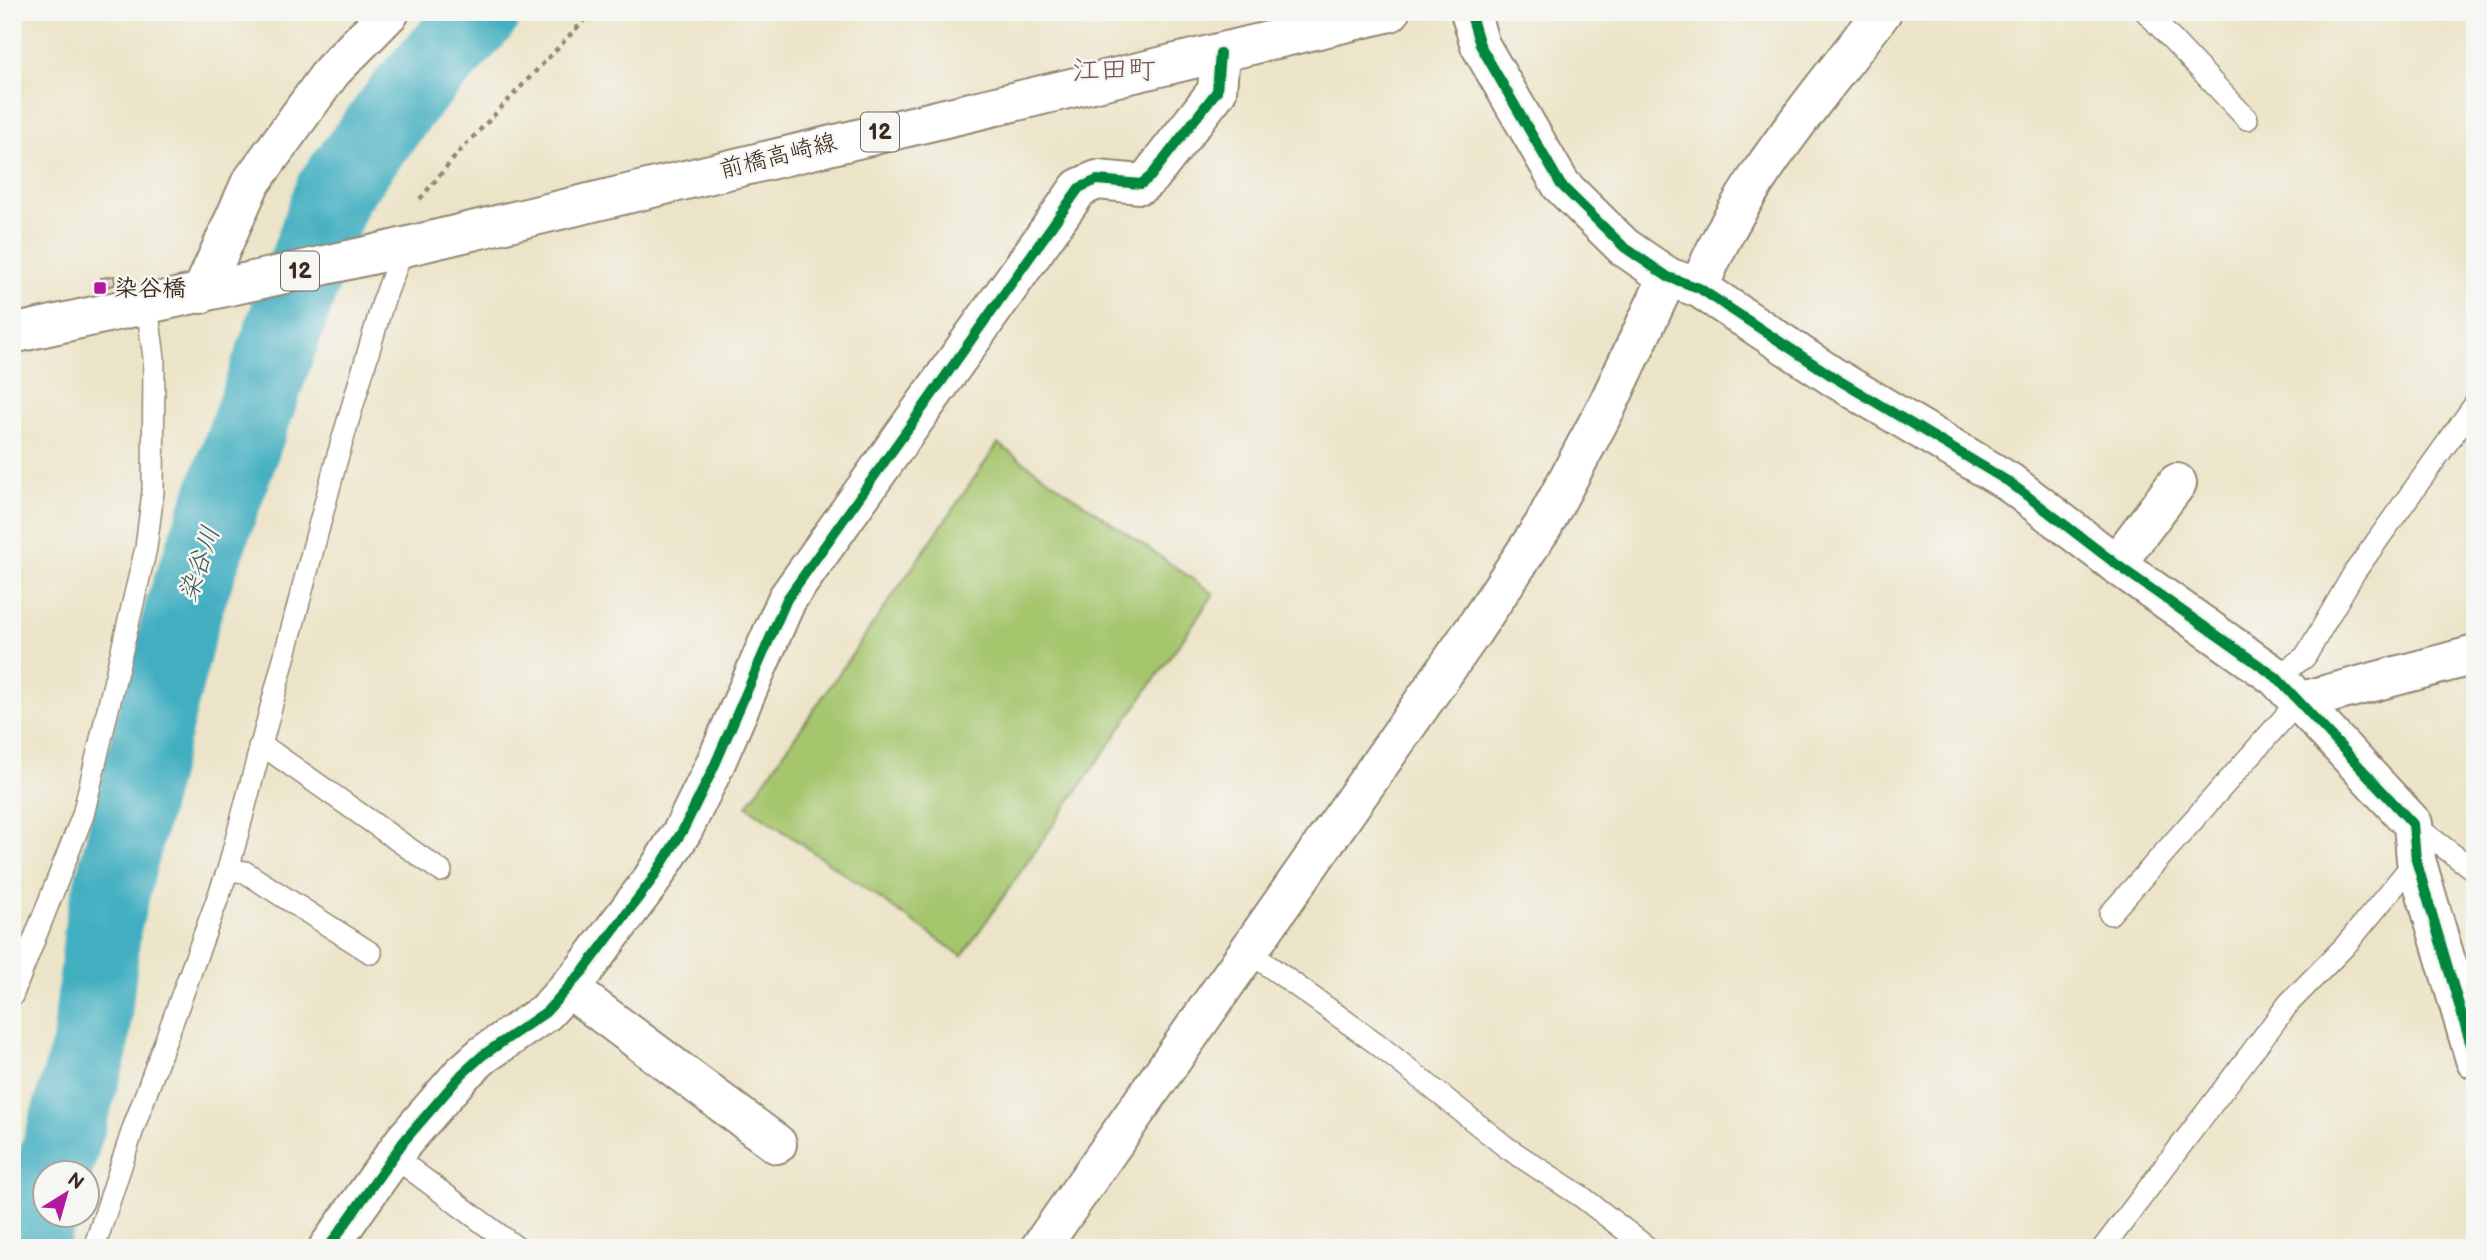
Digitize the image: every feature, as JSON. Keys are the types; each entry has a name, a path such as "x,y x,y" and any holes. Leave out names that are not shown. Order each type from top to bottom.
{"street":[{"path":"215,291 250,184 332,71 390,12"},
{"name":"前橋高崎線","path":"388,251 1390,12"},
{"path":"1469,12 1480,45 1561,185 1624,247 1835,379 2009,482 2287,689 2414,842 2475,1059"},
{"path":"1040,1248 1474,631 1543,526 1607,406 1683,282 1717,242 1750,187 1882,12"},
{"path":"328,1248 393,1156 462,1074 483,1055 546,1012 568,988 651,881 683,830 713,769 787,599 1079,188 1097,180 1141,184 1152,176 1217,91 1220,53"},
{"name":"12","path":"12,334 388,251"},
{"path":"2116,564 2177,483"},
{"path":"2287,689 2475,655"},
{"path":"568,988 777,1144"}],"lane":[{"path":"2146,12 2248,119"},
{"path":"94,1248 133,1129 228,870 258,747 336,461 383,302 388,251"},
{"path":"12,996 83,815 146,548 153,492 154,385 152,332 147,305"},
{"path":"2110,914 2287,689 2354,573 2475,404"},
{"path":"258,747 272,752 441,871"},
{"path":"2103,1248 2289,1003 2345,946 2414,842 2441,842 2475,871"},
{"path":"228,870 245,872 371,953"},
{"path":"1248,951 1376,1043 1506,1147 1583,1198 1648,1248"},
{"path":"393,1156 517,1248"}],"path":[{"path":"416,204 459,152 592,12"}],"green space":[{"path":"998,444 1214,594 962,956 747,806"}],"building":[{"path":"114,276 115,285 103,287 101,278"}],"waterway":[{"name":"染谷川","path":"57,1158 90,1047 103,925 184,607 333,192 406,95 482,12"},
{"name":"染谷川","path":"27,1248 34,1228"}],"cycle path":[{"path":"1470,12 1480,45 1561,185 1624,247 1668,277 1699,288 1835,378 2009,482 2116,564 2276,677 2413,824 2416,860 2475,1059"},
{"path":"328,1248 404,1141 462,1074 483,1055 546,1012 584,970 651,881 683,830 713,769 787,599 1079,188 1097,180 1141,184 1151,176 1217,91 1220,53"}],"place":[{"name":"染谷橋","path":"100,288"}],"district":[{"name":"江田町","path":"1114,70"}]}
